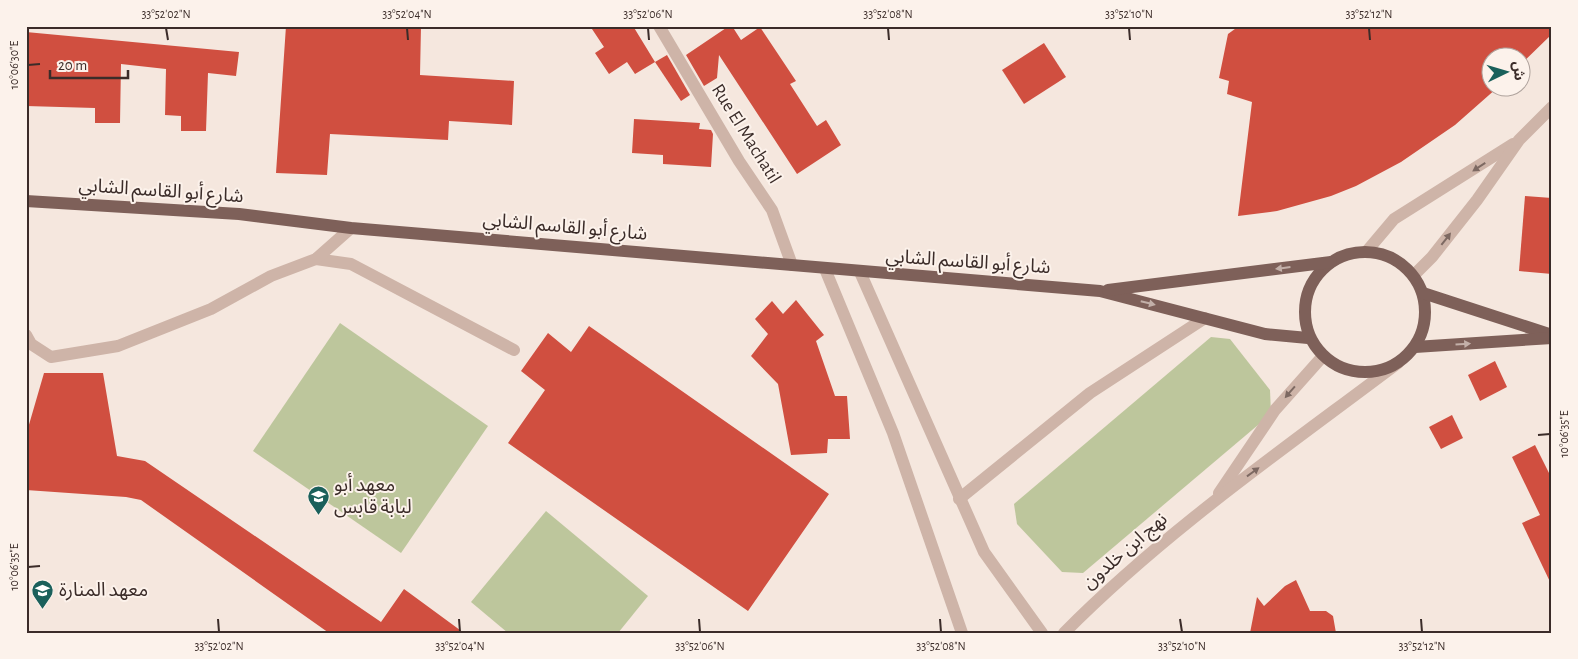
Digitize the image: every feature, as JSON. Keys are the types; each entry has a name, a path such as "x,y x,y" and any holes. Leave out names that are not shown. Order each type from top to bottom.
{"main road":[{"name":"شارع أبو القاسم الشابي","path":"26,201 239,214 351,228 1100,291 1265,334 1308,338"},
{"path":"1367,251 1385,254 1401,263 1414,275 1423,293 1426,312 1424,330 1414,348 1398,363 1381,371 1362,373 1344,368 1323,356 1308,338 1304,310 1308,293 1317,276 1331,262 1349,254 1367,251"},
{"name":"شارع أبو القاسم الشابي","path":"1100,291 1331,262"},
{"path":"1423,293 1552,336"},
{"path":"1414,348 1552,336"}],"street":[{"name":"Rue El Machatil","path":"659,26 739,161 772,210 792,265"},
{"path":"1414,275 1432,257 1477,200 1519,140 1552,107"},
{"path":"1367,251 1394,219 1519,140"},
{"path":"26,335 31,344 51,357 118,346 211,309 271,276 316,259 351,228"},
{"path":"316,259 351,264 514,350"},
{"path":"825,269 893,433 962,633"},
{"path":"860,272 984,552 1042,633"},
{"path":"959,499 1090,393 1205,318"},
{"path":"1214,501 1275,410 1323,356"},
{"path":"1214,501 1398,363"},
{"name":"نهج ابن خلدون","path":"1064,633 1104,593 1214,501"}],"green space":[{"path":"340,323 488,426 401,553 253,451"},
{"path":"1211,337 1230,339 1270,390 1271,414 1083,573 1062,572 1017,524 1014,504"},
{"path":"546,511 648,596 618,633 508,633 471,602"}],"building":[{"path":"286,26 421,26 420,75 514,81 512,125 449,121 448,140 330,134 327,175 276,173"},
{"path":"590,26 633,26 655,62 635,74 627,62 609,74 595,53 604,47"},
{"path":"729,26 732,26 741,40 760,27 796,81 790,84 817,126 826,120 841,145 797,174 719,55 717,78 704,86 686,55"},
{"path":"1239,26 1552,26 1552,34 1530,55 1530,48 1480,48 1480,98 1486,98 1455,125 1401,162 1356,186 1331,196 1277,211 1238,216 1252,102 1227,94 1229,81 1219,78 1228,34"},
{"path":"26,32 239,52 236,76 208,73 206,131 181,131 181,116 165,115 166,69 121,64 120,123 95,123 95,108 26,106"},
{"path":"1044,43 1066,77 1024,104 1002,70"},
{"path":"667,55 690,95 681,101 655,62"},
{"path":"634,119 700,123 699,129 711,130 713,134 711,167 663,164 663,155 632,153"},
{"path":"1525,196 1552,198 1552,274 1519,271"},
{"path":"796,300 824,335 816,341 835,396 847,396 850,439 828,439 827,453 791,455 778,384 751,356 768,334 755,319 772,301 783,314"},
{"path":"589,326 829,494 748,611 508,443 545,390 521,371 548,333 571,352"},
{"path":"1495,361 1507,387 1480,401 1468,375"},
{"path":"44,373 103,373 117,456 145,461 381,622 404,589 464,633 329,633 141,500 126,497 26,490 26,435"},
{"path":"1452,415 1463,438 1441,449 1429,427"},
{"path":"1535,445 1552,479 1552,586 1522,523 1540,515 1512,457"},
{"path":"1296,580 1310,611 1326,611 1333,616 1336,633 1250,633 1257,597 1264,606 1285,586"}],"place":[{"name":"معهد أبو لبابة قابس","path":"318,515"},
{"name":"معهد المنارة","path":"43,609"}]}
